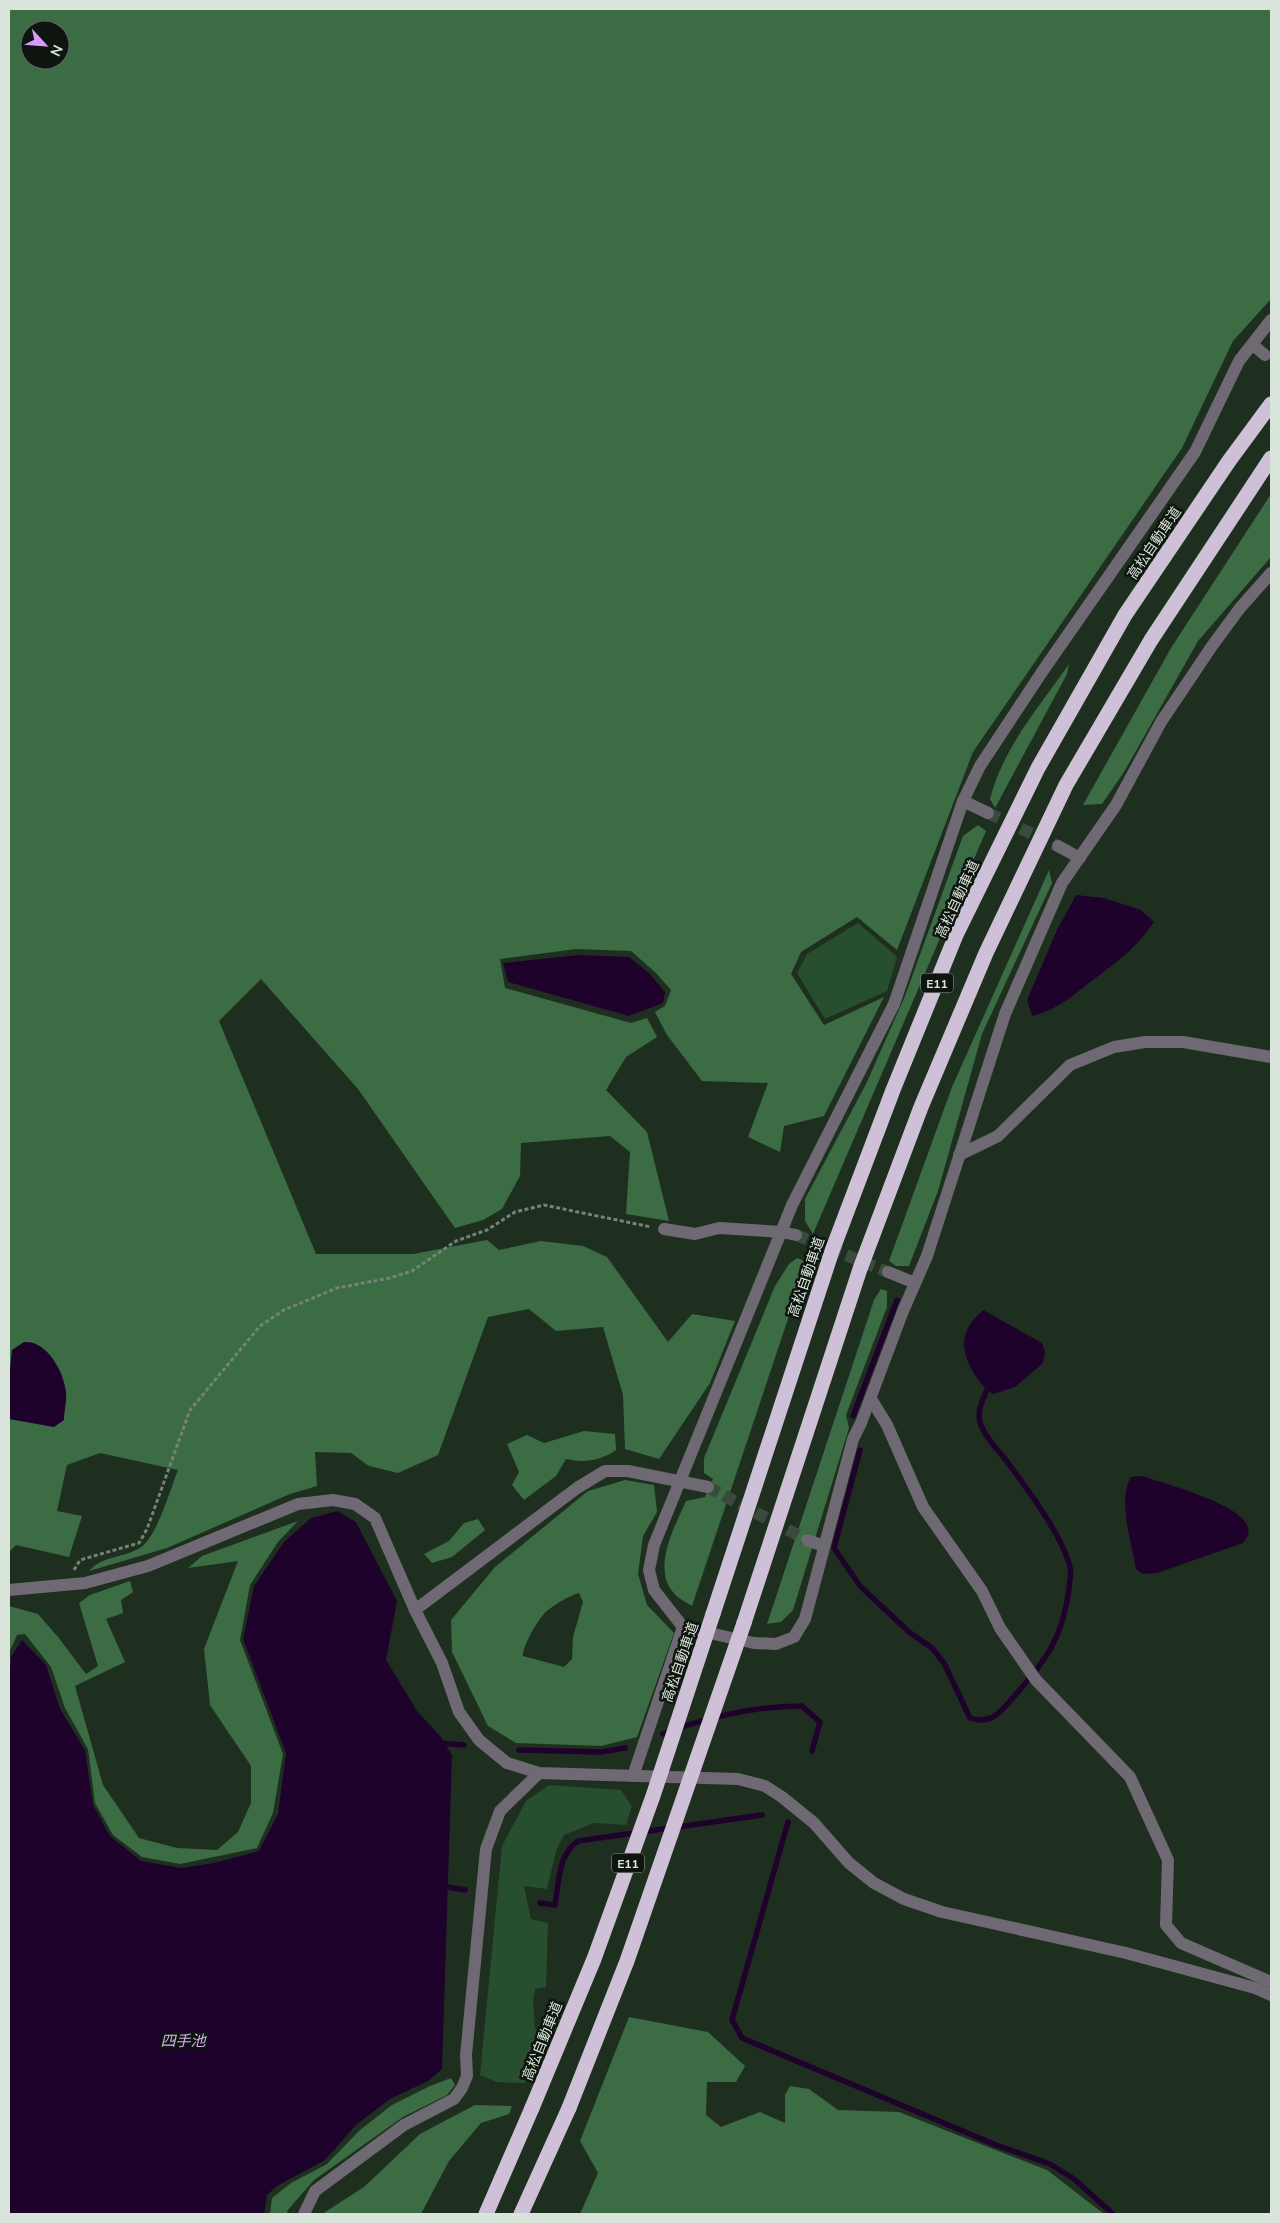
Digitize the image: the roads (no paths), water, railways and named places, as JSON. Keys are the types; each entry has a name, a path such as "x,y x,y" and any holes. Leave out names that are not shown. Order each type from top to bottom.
{"highway":[{"name":"高松自動車道","path":"486,2214 594,1959 652,1796 832,1250 893,1090 956,935 1038,768 1125,615 1229,461 1271,404"},
{"name":"E11","path":"522,2214 569,2108 627,1961 744,1623 860,1269 921,1107 986,953 1066,785 1150,640 1271,458"}],"street":[{"path":"1271,320 1239,361 1194,452 980,766 963,801 894,1004 792,1205 654,1545 649,1570 654,1590 683,1627 754,1643 776,1644 794,1637 805,1619 853,1439 871,1399 927,1256 1005,1014 1062,883 1116,805 1161,722 1212,646 1240,608 1271,574"},
{"path":"1253,345 1265,355"},
{"path":"963,801 988,813"},
{"path":"1058,846 1080,858"},
{"path":"959,1155 998,1136 1070,1065 1114,1047 1145,1042 1183,1042 1271,1057"},
{"path":"664,1230 695,1234 719,1228 782,1232 796,1235"},
{"path":"888,1272 915,1283"},
{"path":"871,1399 887,1425 923,1506 982,1591 1000,1628 1034,1677 1130,1777 1168,1860 1166,1925 1181,1943 1271,1982"},
{"path":"414,1610 577,1488 605,1471 628,1471 708,1487"},
{"path":"9,1590 85,1583 148,1566 298,1504 333,1500 355,1504 375,1518 414,1610 442,1663 459,1712 479,1740 507,1763 539,1774 738,1779 765,1786 814,1822 849,1863 874,1883 904,1899 942,1912 1126,1953 1255,1988 1271,1995"},
{"path":"807,1540 824,1546"},
{"path":"633,1776 683,1627"},
{"path":"304,2214 315,2191 404,2125 454,2099 462,2088 467,2076 466,2055 486,1849 500,1811 539,1774"}],"water":[{"path":"1076,895 1104,898 1141,910 1154,922 1130,951 1117,962 1061,1004 1032,1016 1027,1000 1057,930"},
{"path":"579,955 629,957 649,973 665,992 663,1003 629,1016 508,982 503,963"},
{"path":"983,1310 1042,1343 1045,1352 1043,1363 1015,1387 993,1394 981,1383 971,1368 967,1360 964,1344 968,1328"},
{"path":"24,1342 40,1346 47,1352 62,1375 66,1395 64,1420 54,1427 9,1419 9,1379 12,1350"},
{"path":"1142,1476 1182,1489 1228,1508 1239,1515 1246,1523 1249,1534 1243,1543 1157,1573 1142,1574 1136,1569 1125,1509 1125,1497 1131,1477"},
{"name":"四手池","path":"337,1511 356,1522 397,1601 386,1660 417,1711 440,1736 452,1755 442,2069 428,2081 390,2099 357,2124 325,2160 277,2186 267,2195 264,2214 9,2214 9,1685 11,1657 22,1640 46,1665 60,1709 85,1750 93,1805 110,1836 141,1861 181,1868 214,1863 259,1851 278,1814 286,1753 243,1639 254,1586 284,1542 311,1518"}],"waterway":[{"path":"853,1416 897,1300"},
{"path":"860,1450 834,1548 860,1586 909,1632 932,1648 944,1663 970,1718 978,1720 992,1718 1003,1709 1029,1680 1046,1657 1063,1620 1071,1572 1066,1554 1044,1513 982,1428 979,1411 990,1383"},
{"path":"663,1734 696,1722 749,1710 802,1706 820,1722 812,1751"},
{"path":"438,1743 464,1745"},
{"path":"519,1750 601,1752 625,1748"},
{"path":"540,1903 555,1905 563,1861 571,1847 578,1841 762,1815"},
{"path":"788,1822 732,2020 742,2038 996,2145 1050,2164 1074,2179 1113,2214"},
{"path":"442,1886 465,1890"}],"tunnel":[{"path":"988,813 1058,846"},
{"path":"796,1235 888,1272"},
{"path":"708,1487 807,1540"}]}
